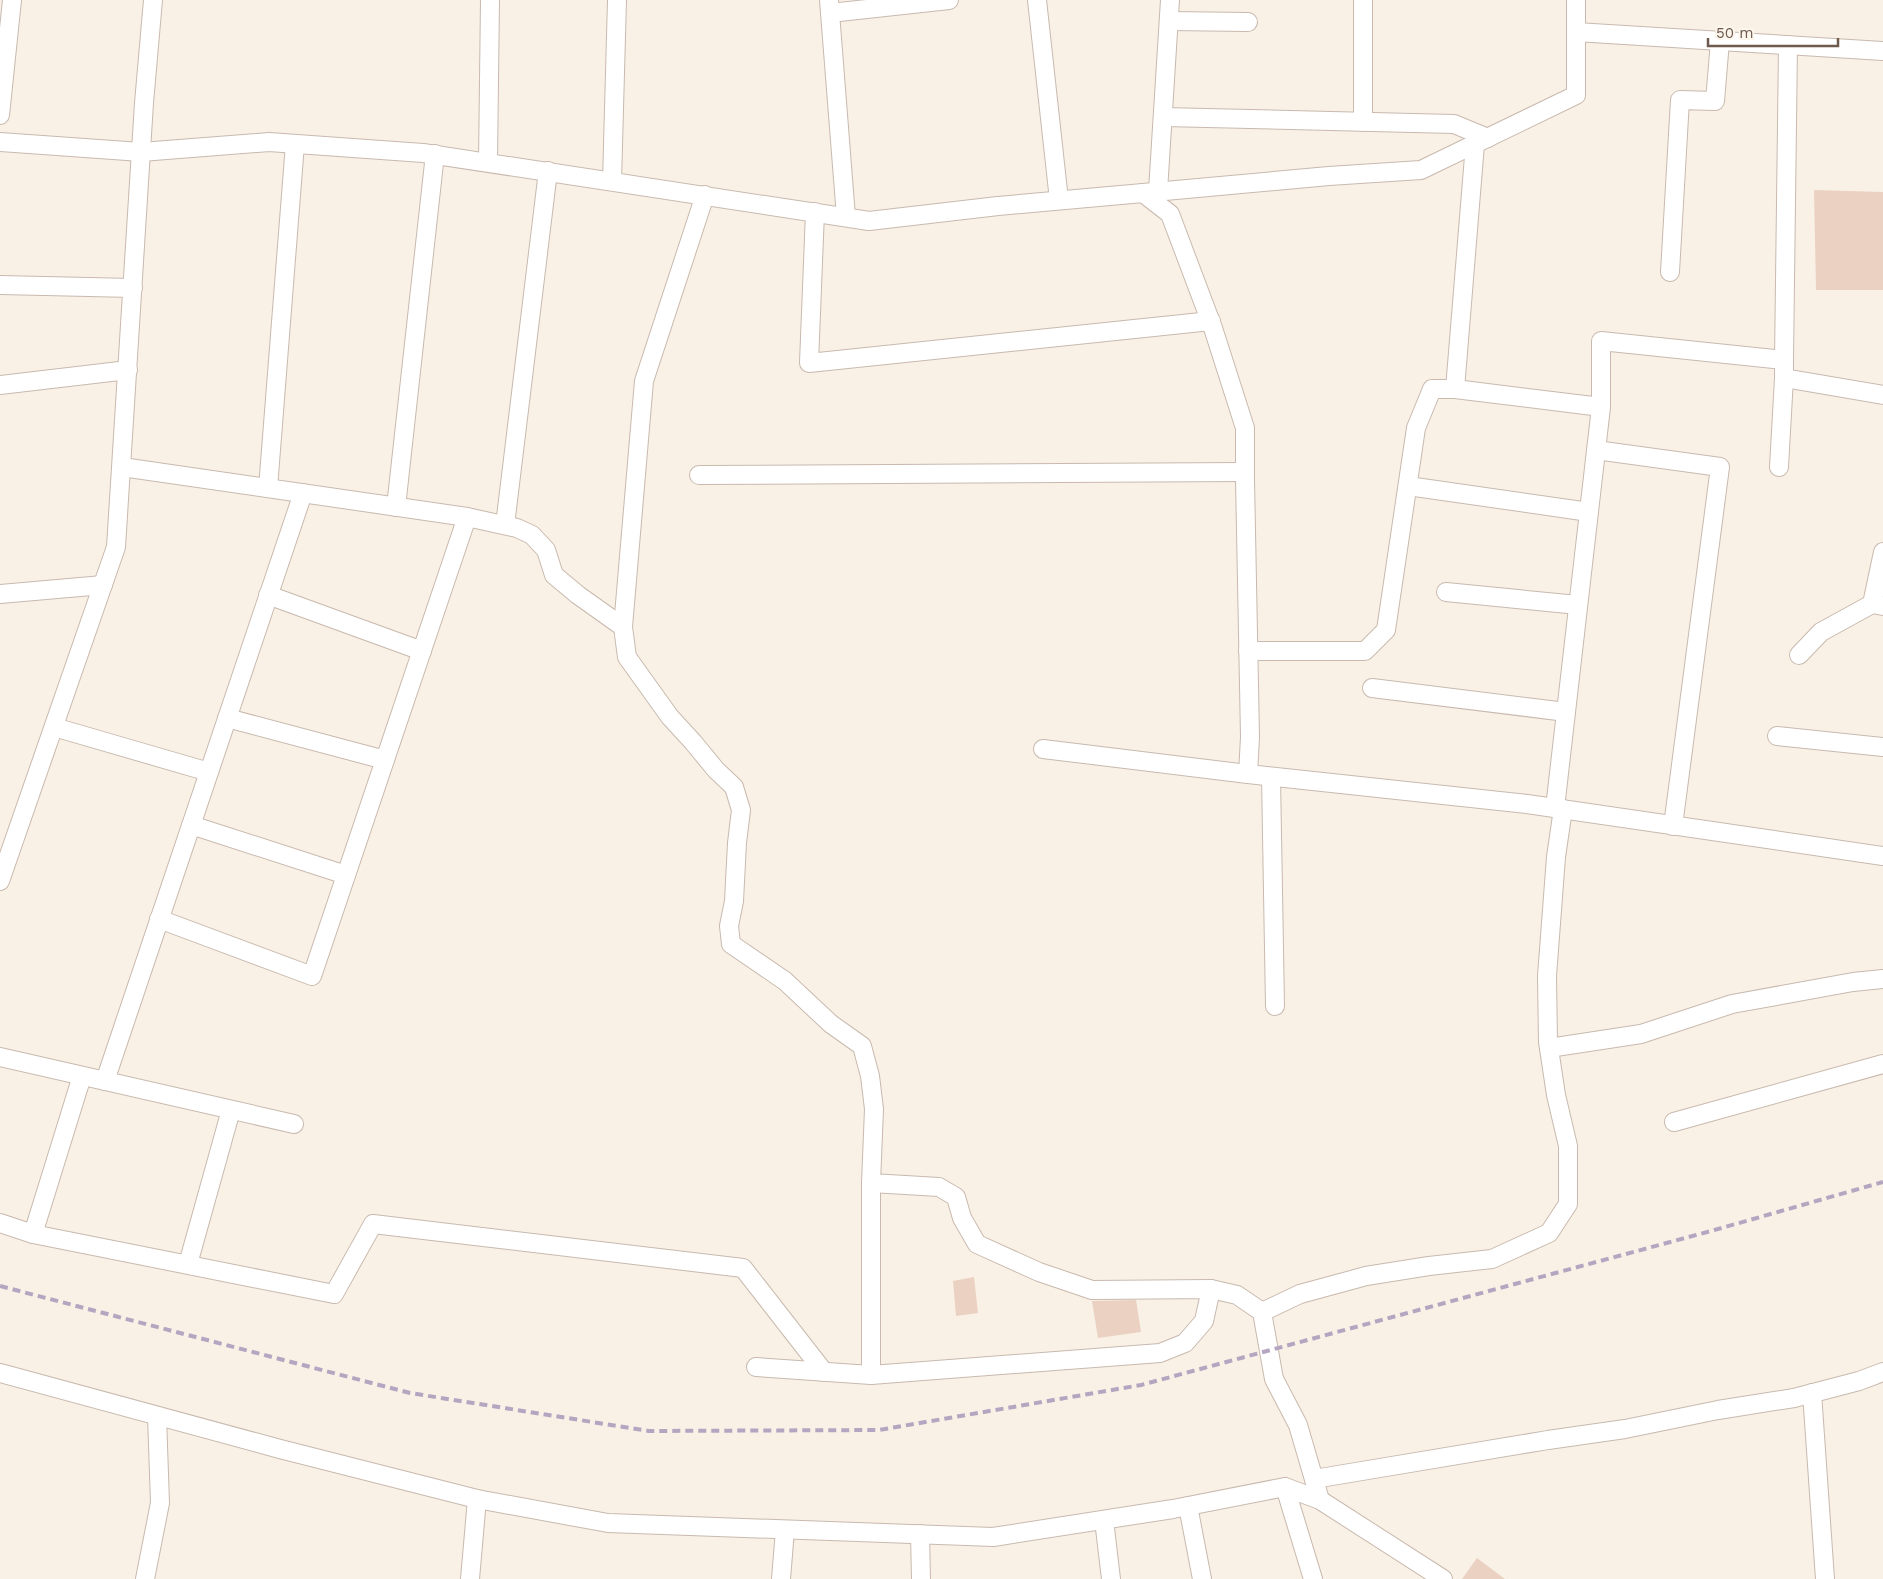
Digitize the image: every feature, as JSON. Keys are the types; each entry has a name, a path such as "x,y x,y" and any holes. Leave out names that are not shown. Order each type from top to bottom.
{"street":[{"path":"0,882 116,547 141,152 153,0"},
{"path":"488,162 490,0"},
{"path":"612,181 617,0"},
{"path":"846,217 829,6 948,0"},
{"path":"1037,0 1059,200"},
{"path":"1150,192 1163,117 1170,0"},
{"path":"1363,0 1363,122"},
{"path":"0,142 141,152 269,142 435,154 869,221 1059,200 1421,170 1576,95 1576,0"},
{"path":"0,115 8,6"},
{"path":"1169,21 1248,22"},
{"path":"1576,32 1883,51"},
{"path":"1670,272 1680,100 1715,101 1720,41"},
{"path":"1779,467 1784,378 1788,45"},
{"path":"1163,117 1454,124 1481,141"},
{"path":"1455,389 1481,141"},
{"path":"268,488 296,144"},
{"path":"396,507 435,154"},
{"path":"505,525 548,171"},
{"path":"1150,192 1170,214 1211,321 1245,428 1244,472 1250,737 1248,774"},
{"path":"705,195 644,382 623,626 627,656 670,717 734,788 741,810 734,901 729,926 731,944 784,981 831,1024 862,1046 870,1076 874,1109 871,1183 871,1375"},
{"path":"815,212 809,363 1211,321"},
{"path":"0,285 133,288"},
{"path":"1262,1312 1300,1294 1366,1276 1428,1266 1492,1259 1549,1233 1568,1204 1568,1146 1556,1095 1549,1048 1547,976 1566,712 1601,407 1601,341 1784,360"},
{"path":"0,385 128,370"},
{"path":"1784,378 1883,395"},
{"path":"1248,651 1365,651 1386,630 1416,428 1432,389 1455,389 1601,407"},
{"path":"1596,450 1720,467 1673,826"},
{"path":"122,467 396,507 517,528 532,535 546,550 554,575 623,626"},
{"path":"699,475 1244,472"},
{"path":"1408,486 1589,512"},
{"path":"106,1081 303,494"},
{"path":"159,919 312,976 467,518"},
{"path":"1798,655 1821,632 1877,605 1883,552"},
{"path":"0,594 103,585"},
{"path":"1446,592 1578,606"},
{"path":"268,595 422,651"},
{"path":"1372,688 1566,712"},
{"path":"227,718 385,760"},
{"path":"54,727 209,772"},
{"path":"1776,736 1883,747"},
{"path":"1043,749 1559,809 1883,856"},
{"path":"1271,777 1275,1006"},
{"path":"191,825 346,875"},
{"path":"1549,1048 1640,1034 1732,1004 1853,982 1883,979"},
{"path":"0,1057 294,1124"},
{"path":"1674,1122 1883,1064"},
{"path":"33,1234 82,1076"},
{"path":"188,1264 231,1110"},
{"path":"871,1183 939,1187 956,1197 962,1218 977,1244 1039,1272 1092,1290 1211,1289 1237,1295 1262,1312 1274,1379 1298,1425 1320,1500"},
{"path":"0,1223 33,1234 334,1294 373,1224 742,1268 824,1372"},
{"path":"756,1367 871,1375 1160,1353 1185,1343 1204,1322 1211,1289"},
{"path":"1314,1479 1539,1441 1625,1429 1812,1393 1883,1372"},
{"path":"0,1373 280,1449 477,1499 608,1523 993,1537 1188,1506 1285,1487 1320,1500 1443,1579"},
{"path":"1812,1393 1825,1579"},
{"path":"145,1579 160,1503 157,1416"},
{"path":"1285,1487 1312,1579"},
{"path":"470,1579 477,1499"},
{"path":"1188,1506 1202,1579"},
{"path":"1104,1520 1111,1579"},
{"path":"781,1579 785,1530"},
{"path":"920,1534 921,1579"}],"building":[{"path":"1814,190 1883,192 1883,290 1816,290"},
{"path":"974,1277 978,1313 956,1316 953,1281"},
{"path":"1136,1300 1141,1332 1098,1338 1092,1301"},
{"path":"1477,1558 1505,1579 1462,1579"}],"railway":[{"path":"0,1286 410,1393 649,1431 879,1430 1141,1385 1711,1231 1883,1182"}]}
